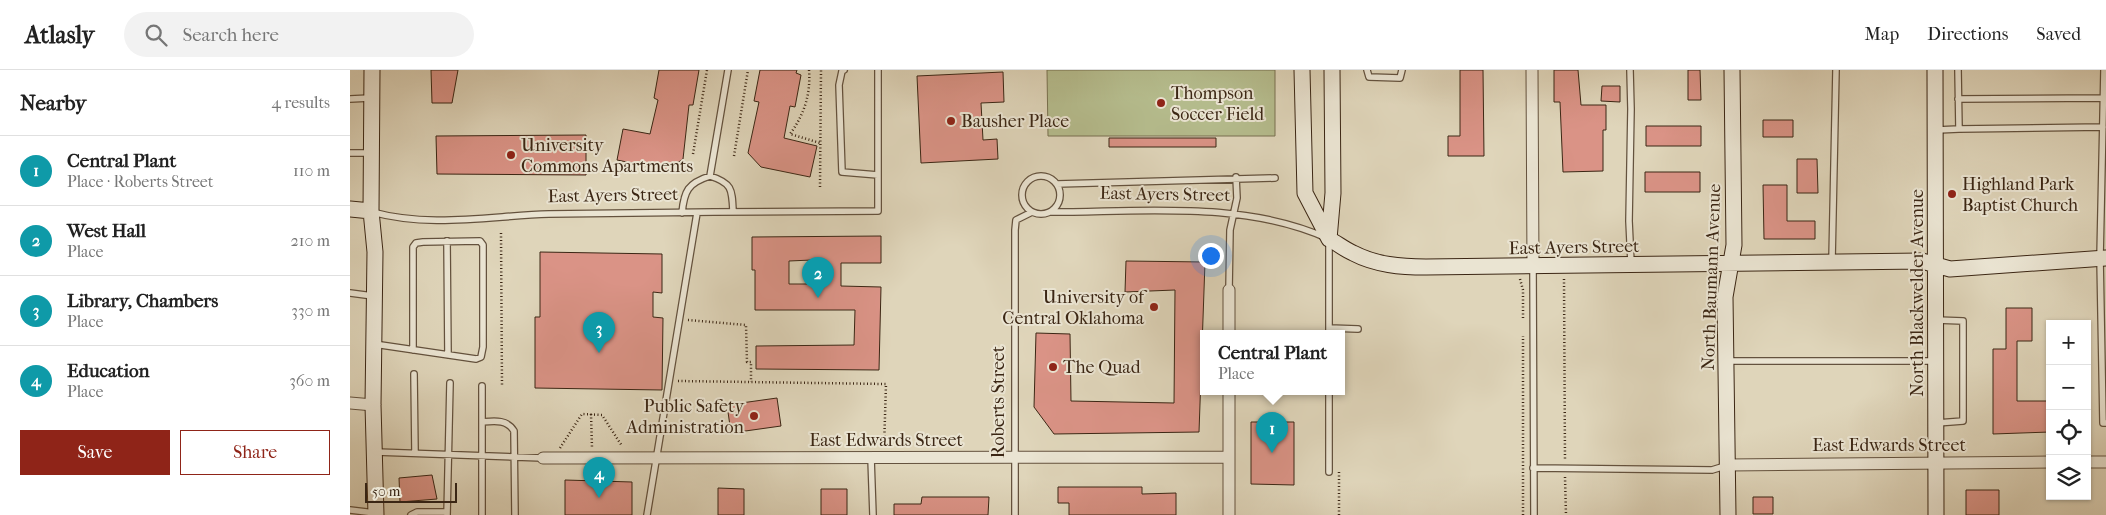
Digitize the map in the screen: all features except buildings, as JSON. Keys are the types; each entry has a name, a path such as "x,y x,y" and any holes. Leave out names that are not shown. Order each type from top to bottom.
{"street":[{"path":"372,70 371,211 375,252 373,405 376,514"},
{"path":"1302,70 1304,193 1329,239"},
{"path":"1329,239 1333,193 1332,70"},
{"path":"1532,70 1533,272"},
{"name":"North Baumann Avenue","path":"1728,515 1725,297 1732,262 1732,70"},
{"name":"North Blackwelder Avenue","path":"1934,70 1936,515"},
{"name":"East Ayers Street","path":"350,209 371,211"},
{"name":"East Ayers Street","path":"1329,239 1352,253 1394,266 1533,272 1631,265 1922,260 1950,269 2103,258"},
{"path":"1229,290 1229,330"},
{"path":"1229,395 1229,515"},
{"path":"350,403 373,405"},
{"name":"East Edwards Street","path":"548,458 1229,457"},
{"name":"East Edwards Street","path":"1728,465 2046,462"},
{"path":"2091,462 2106,462"}],"lane":[{"path":"710,176 728,70"},
{"path":"844,70 838,84 842,172 878,175 878,70"},
{"path":"1367,70 1369,77 1400,78 1402,70"},
{"path":"1630,70 1629,221 1631,265"},
{"path":"1832,263 1836,70"},
{"path":"1934,70 1940,70"},
{"path":"1958,70 1959,130"},
{"path":"2104,70 2103,422 2106,423"},
{"path":"350,98 372,98"},
{"path":"1958,99 2103,98"},
{"path":"1935,130 2103,127"},
{"path":"350,153 371,153"},
{"name":"East Ayers Street","path":"371,211 396,218 427,220 505,215 733,211 878,211 878,175"},
{"path":"1040,175 1053,179 1057,184 1060,196 1059,202 1051,212 1038,214 1032,212 1023,203 1021,197 1024,184 1034,176 1040,175"},
{"path":"682,213 684,196 689,186 710,176 724,181 731,189 733,211"},
{"path":"1229,290 1230,230 1236,198 1236,178"},
{"path":"1057,184 1275,178"},
{"path":"647,515 697,212"},
{"name":"Roberts Street","path":"1015,515 1015,230 1016,220 1032,212"},
{"name":"East Ayers Street","path":"1051,212 1233,213 1286,223 1329,239"},
{"path":"1329,239 1329,330"},
{"path":"374,344 413,350 476,359 481,356 483,347 483,245 480,241 423,242 416,243 413,247 413,350"},
{"path":"447,242 448,355"},
{"path":"1533,272 1534,515"},
{"path":"350,293 374,296"},
{"path":"1936,320 1963,321 1963,421 1936,423"},
{"path":"1344,330 1358,329"},
{"path":"1726,361 1936,361"},
{"path":"414,374 415,453"},
{"path":"411,515 417,512 447,514 450,382"},
{"path":"482,386 482,515"},
{"path":"1329,395 1329,472"},
{"path":"482,422 500,421 511,426 514,431 515,515"},
{"path":"374,452 548,458"},
{"path":"873,515 877,458"},
{"path":"1533,468 1712,470 1728,465"},
{"path":"350,510 376,514"}],"path":[{"path":"693,154 707,70"},
{"path":"734,156 748,70"},
{"path":"809,70 808,93 804,111 790,134 820,143"},
{"path":"820,70 820,187"},
{"path":"501,233 502,385"},
{"path":"1523,319 1523,290 1519,278 1533,272"},
{"path":"1555,277 1564,277 1566,515"},
{"path":"679,319 746,325 747,362 751,362 751,382"},
{"path":"1523,328 1523,515"},
{"path":"669,380 886,384 877,458"},
{"path":"548,458 582,414 602,414 630,458"},
{"path":"592,414 592,458"}],"green space":[{"name":"Thompson Soccer Field","path":"1047,70 1275,70 1275,136 1048,136"}],"place":[{"name":"Thompson Soccer Field","path":"1161,103"},
{"name":"Bausher Place","path":"951,121"},
{"name":"University Commons Apartments","path":"511,155"},
{"name":"Highland Park Baptist Church","path":"1952,194"},
{"name":"West Hall","path":"818,298"},
{"name":"University of Central Oklahoma","path":"1154,307"},
{"name":"Library, Chambers","path":"599,353"},
{"name":"The Quad","path":"1053,367"},
{"name":"Public Safety Administration","path":"754,416"},
{"name":"Central Plant","path":"1272,453"},
{"name":"Education","path":"599,498"}]}
